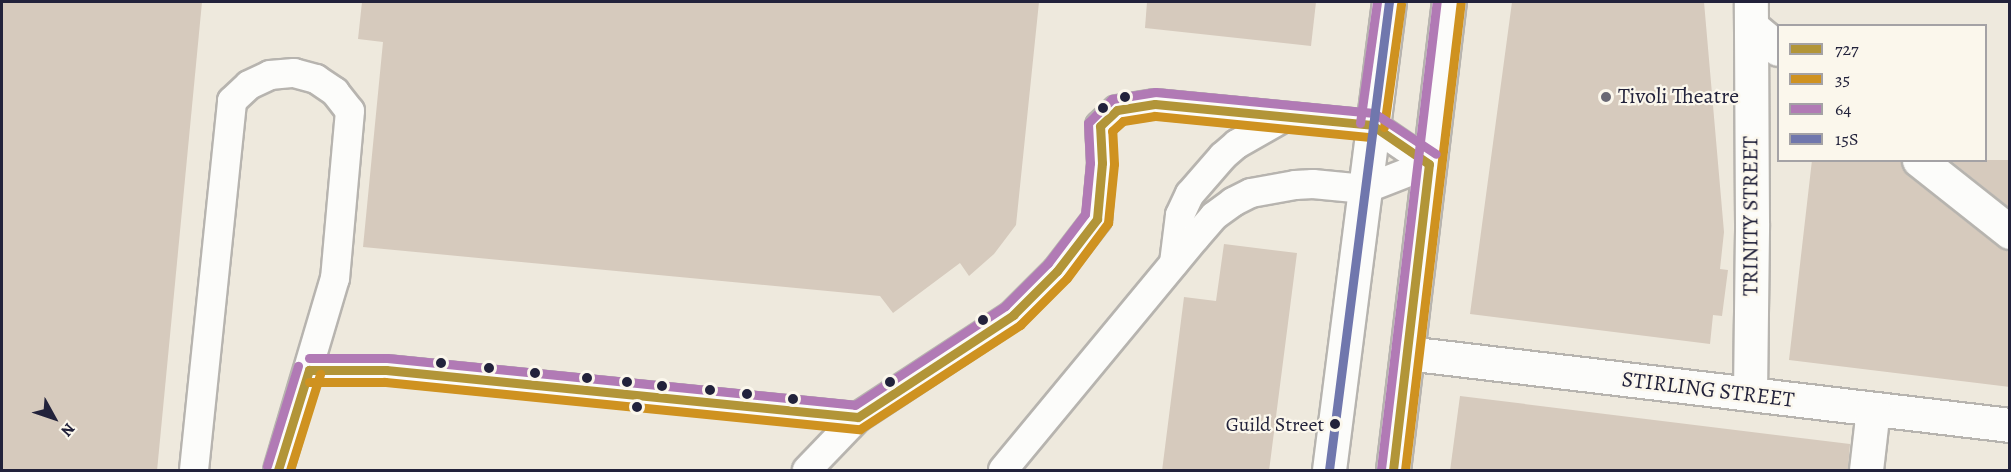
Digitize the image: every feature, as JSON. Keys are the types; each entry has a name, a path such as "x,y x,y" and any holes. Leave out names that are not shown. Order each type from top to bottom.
{"street":[{"path":"1329,471 1389,2"},
{"path":"1393,471 1449,2"},
{"path":"1751,14 1777,46"},
{"name":"TRINITY STREET","path":"1749,394 1751,14"},
{"path":"1922,162 2010,232"},
{"name":"STIRLING STREET","path":"1407,353 2010,425"},
{"path":"1866,471 1873,409"}],"lane":[{"path":"194,471 232,101 249,85 270,75 294,73 316,79 335,92 350,111 335,278 278,471"},
{"path":"807,471 858,417 1013,315 1057,271 1097,219 1102,163 1100,126 1117,110 1155,104 1372,125 1430,164"},
{"path":"1174,263 1180,215 1190,194 1223,156 1237,144 1283,118"},
{"path":"1003,471 1214,216 1233,201 1251,193 1313,184 1365,189 1430,164"},
{"path":"309,370 386,370 457,376 858,417"}],"building":[{"path":"2,2 202,2 157,471 2,471"},
{"path":"362,2 1039,2 1016,225 994,254 969,276 960,263 893,313 880,296 363,247 383,42 358,39"},
{"path":"1147,2 1316,2 1311,46 1145,28"},
{"path":"1512,2 1704,2 1724,232 1720,269 1728,270 1722,316 1713,315 1710,344 1470,314"},
{"path":"2010,160 2010,208 1952,162"},
{"path":"1812,162 1902,162 1907,175 1998,247 2010,250 2010,387 1789,360"},
{"path":"1224,244 1297,253 1269,471 1162,471 1184,297 1216,301"},
{"path":"1460,396 1850,444 1848,471 1450,471"}],"transit line":[{"name":"64","path":"1360,123 1377,2"},
{"name":"15S","path":"1329,470 1389,2"},
{"name":"64","path":"1381,469 1437,2"},
{"name":"35","path":"1405,470 1461,3"},
{"name":"35","path":"1384,127 1401,4"},
{"name":"64","path":"309,358 387,358 855,405 1005,306 1048,263 1085,214 1090,163 1088,123 1112,99 1155,92 1374,113 1436,154"},
{"name":"727","path":"309,370 386,370 858,417 1013,315 1057,271 1097,219 1102,163 1100,126 1117,110 1155,104 1372,125 1429,164"},
{"name":"35","path":"309,382 385,382 860,429 1020,325 1067,278 1108,223 1114,164 1112,131 1123,121 1155,116 1371,137"},
{"name":"727","path":"1393,470 1429,164"},
{"name":"64","path":"267,466 298,366"},
{"name":"727","path":"278,470 309,370"},
{"name":"35","path":"290,470 320,374"}],"place":[{"name":"Tivoli Theatre","path":"1606,97"},
{"name":"Guild Street","path":"1335,424"}]}
